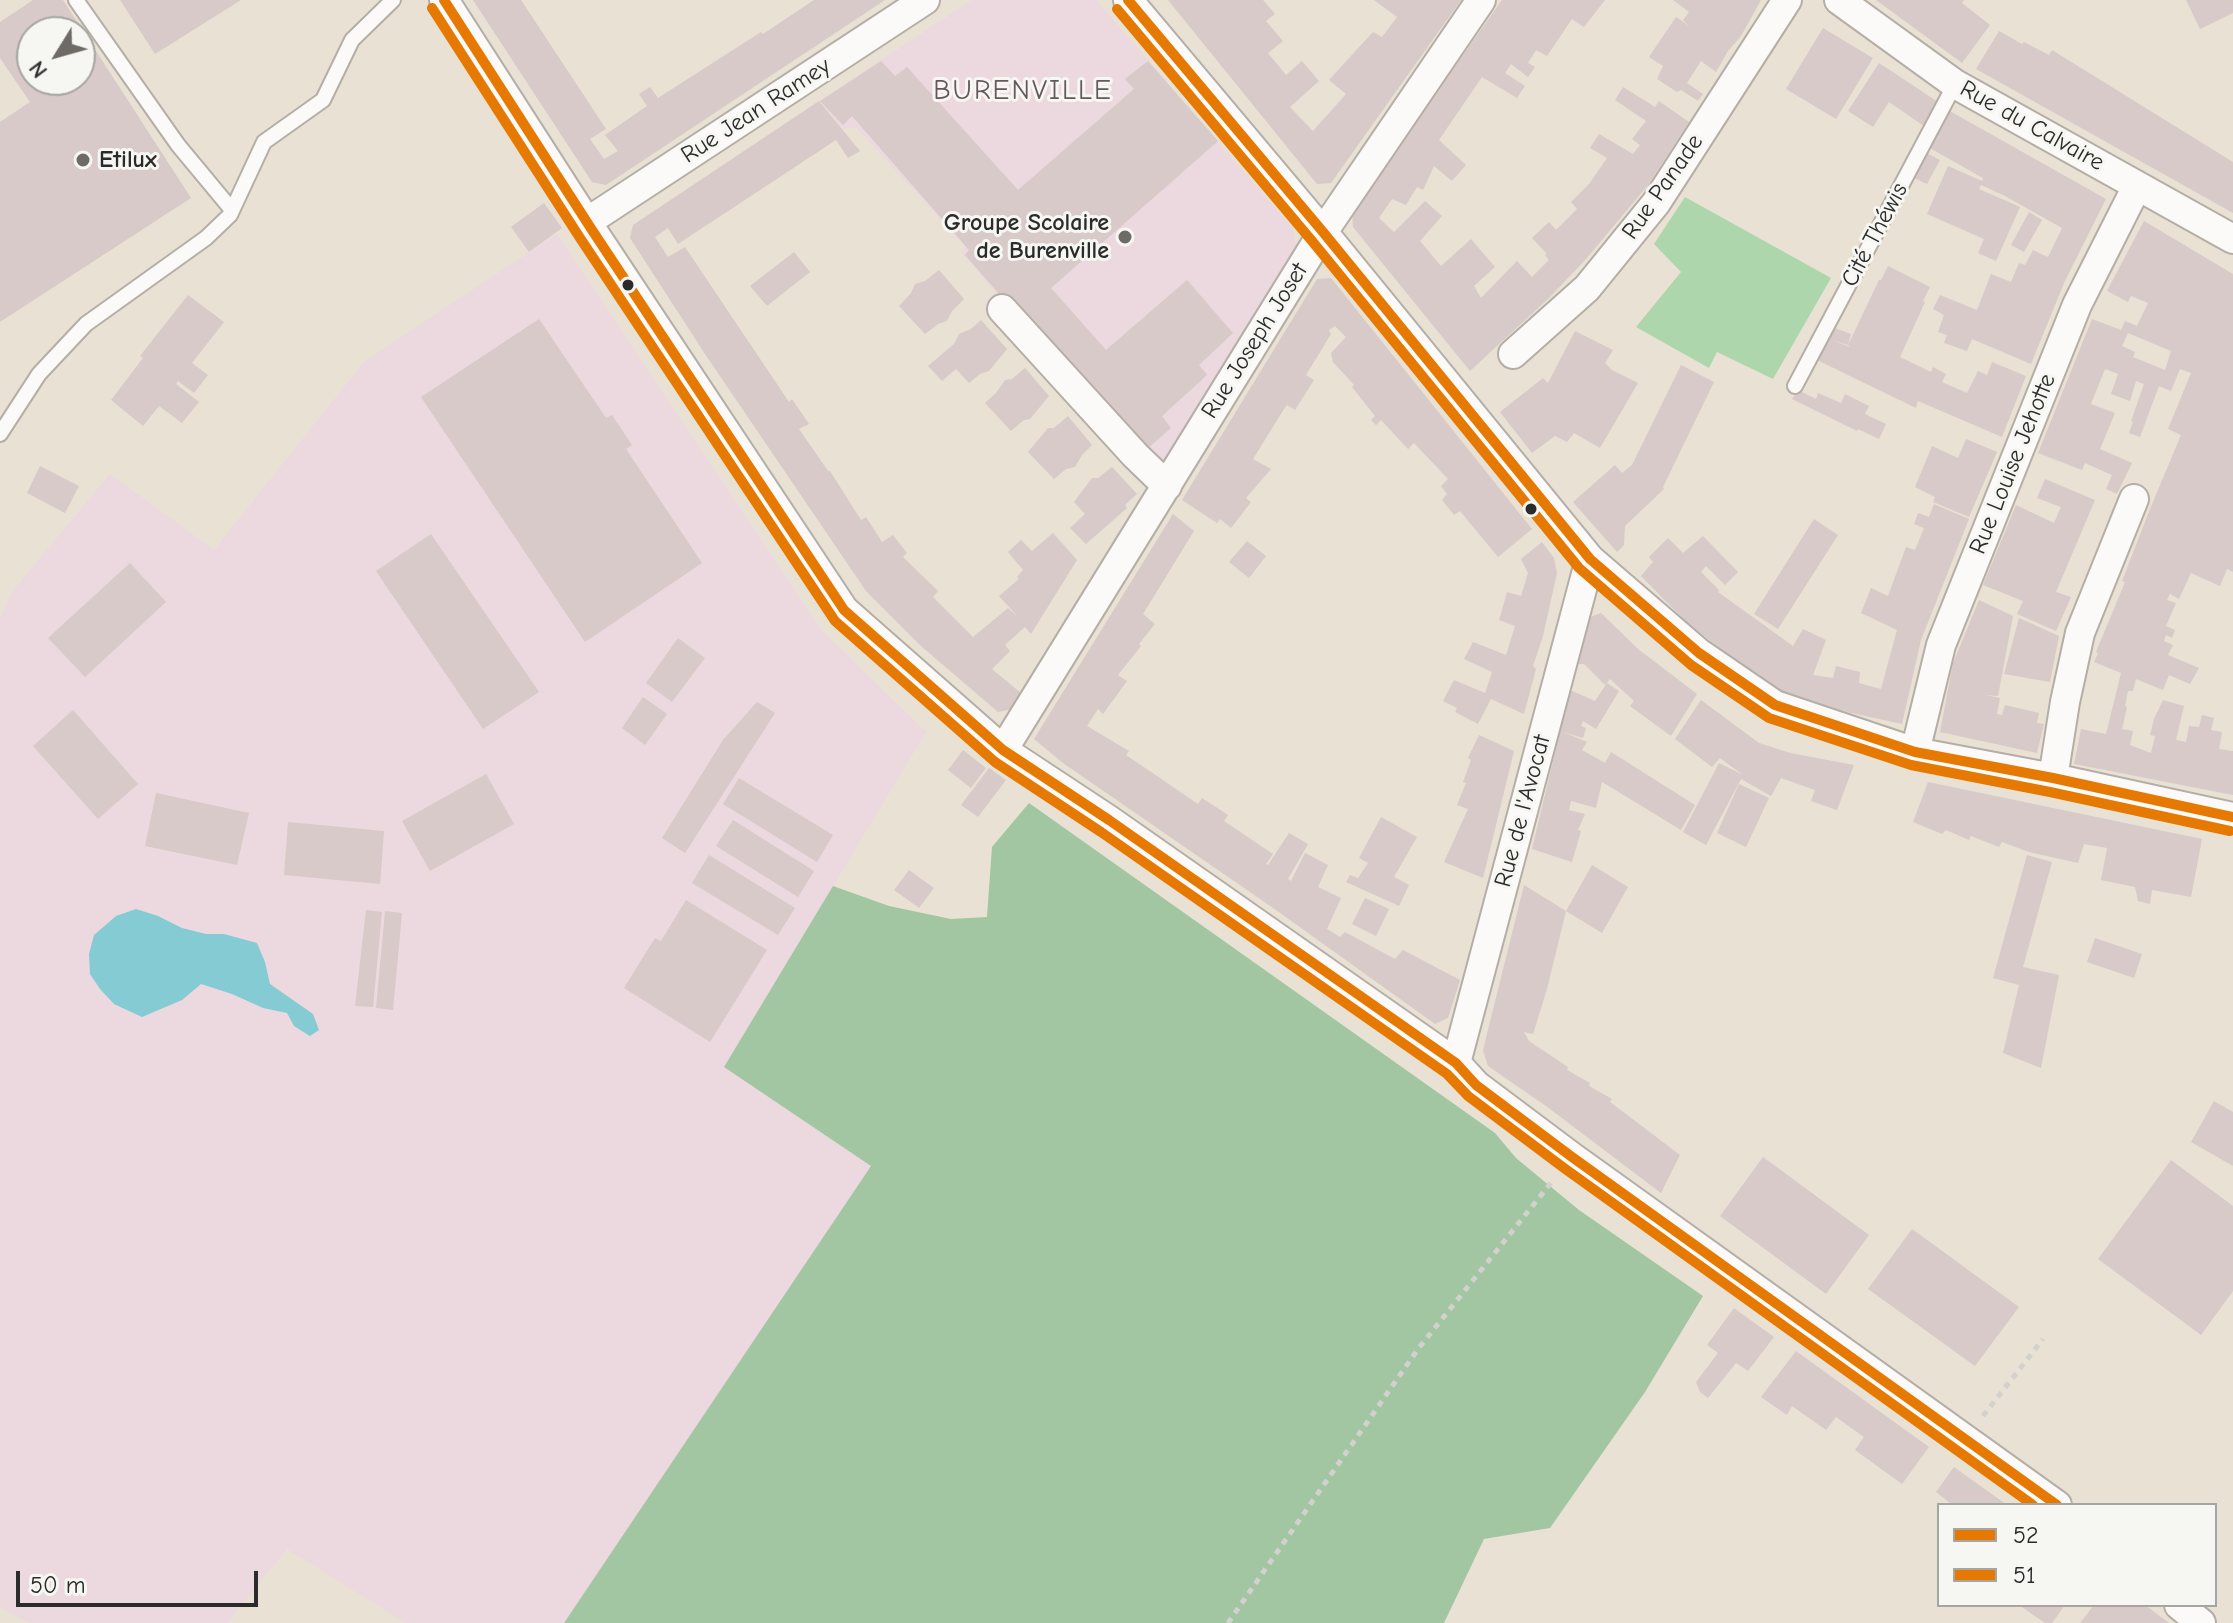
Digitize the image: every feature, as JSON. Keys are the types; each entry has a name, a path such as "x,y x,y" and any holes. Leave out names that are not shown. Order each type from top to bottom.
{"street":[{"path":"444,0 844,610 1003,750 1109,820 1456,1063 1476,1085 1572,1157 2054,1503"},
{"name":"Rue Jean Ramey","path":"587,222 925,0"},
{"path":"1128,0 1323,232 1590,559 1699,653 1775,705 1915,752 2233,817"},
{"name":"Rue Joseph Joset","path":"1003,750 1323,232 1481,0"},
{"name":"Rue Panade","path":"1513,354 1587,288 1656,203 1787,0"},
{"name":"Rue du Calvaire","path":"1839,0 1955,84 2233,239"},
{"name":"Rue Louise Jehotte","path":"1915,752 1941,645 2077,305 2137,186"},
{"path":"1002,309 1167,486"},
{"path":"2053,778 2080,633 2134,499"},
{"name":"Rue de l'Avocat","path":"1456,1063 1590,559"},
{"path":"2181,1607 2201,1623"}],"lane":[{"path":"76,0 178,145 232,210"},
{"path":"0,434 39,374 86,324 206,238 230,215 264,142 323,100 352,40 393,0"},
{"name":"Cité Théwis","path":"1795,386 1955,84"}],"path":[{"path":"1228,1623 1418,1349 1572,1157"},
{"path":"1966,1440 2043,1339"}],"shaded area":[{"name":"Groupe Scolaire de Burenville","path":"972,0 1096,0 1293,229 1296,246 1163,465 1013,312 962,253 965,246 856,127 843,129 820,101"},
{"path":"557,234 821,630 926,732 724,1067 872,1166 564,1623 406,1623 287,1549 227,1623 29,1623 0,1607 0,619 12,592 110,474 214,550 364,362"}],"green space":[{"path":"1685,197 1831,278 1773,379 1717,352 1709,368 1636,327 1681,272 1654,244"},
{"path":"1029,803 1495,1133 1516,1158 1579,1210 1703,1296 1645,1392 1550,1528 1484,1539 1444,1623 564,1623 871,1166 724,1067 833,886 889,906 951,919 987,917 992,847"}],"water":[{"path":"136,909 182,928 257,943 270,984 313,1014 319,1030 310,1036 294,1026 287,1013 263,1008 201,984 182,1000 142,1017 114,1004 90,974 89,954 94,935 116,916"}],"building":[{"name":"Etilux","path":"33,0 63,0 73,16 16,16 16,81 0,58 0,22"},
{"path":"120,0 241,0 155,54"},
{"path":"473,0 521,0 606,129 590,139 604,159 618,151 605,135 647,106 639,94 650,87 658,98 814,0 885,0 606,185 592,182"},
{"path":"1168,0 1263,0 1275,14 1266,21 1283,41 1268,53 1286,75 1302,61 1319,81 1290,107 1313,131 1346,94 1329,80 1373,32 1382,37 1397,17 1374,0 1461,0 1331,183 1317,184"},
{"path":"1502,0 1605,0 1584,27 1572,19 1547,56 1536,50 1528,63 1535,67 1528,77 1511,64 1505,73 1525,86 1517,98 1482,77 1439,140 1466,165 1452,181 1434,166 1423,190 1417,187 1406,205 1392,199 1379,218 1394,232 1425,201 1442,216 1420,241 1441,266 1471,239 1495,267 1474,286 1481,298 1517,261 1532,277 1549,260 1532,238 1549,222 1556,230 1577,209 1571,202 1589,184 1607,158 1590,148 1599,134 1633,154 1640,145 1632,139 1646,121 1615,100 1623,87 1655,107 1659,101 1689,122 1648,185 1586,259 1470,371 1353,227 1352,212"},
{"path":"1673,0 1761,0 1716,72 1701,61 1687,83 1703,94 1698,101 1657,79 1663,66 1649,57 1676,17 1689,26 1683,20 1689,12"},
{"path":"1876,0 1964,0 1962,3 1990,25 1962,63"},
{"path":"2186,0 2233,0 2233,13 2200,29"},
{"path":"1823,28 1873,58 1836,119 1786,89"},
{"path":"1999,31 2049,55 2052,50 2233,162 2233,213 1976,69"},
{"name":"Etilux","path":"96,51 191,198 0,322 0,122 30,102 26,96 96,96"},
{"path":"881,61 895,76 907,67 1018,190 1134,89 1125,79 1148,61 1218,141 1051,288 1106,350 1187,280 1233,333 1199,365 1207,375 1162,416 1171,428 1140,455 965,255 969,250 852,116 843,125 820,101"},
{"path":"1879,63 1938,102 1924,126 1889,102 1873,127 1848,111"},
{"path":"819,101 860,151 848,158 836,140 678,244 668,228 655,237 668,257 685,247 789,402 792,399 809,424 799,429 861,520 866,517 882,542 893,535 907,553 903,557 938,591 933,597 973,637 1008,608 1018,617 999,596 1019,579 1017,577 1023,570 1008,552 1021,540 1032,551 1053,533 1077,560 1031,634 1025,627 1005,645 1010,651 992,669 1021,693 1012,709 998,712 921,646 866,591 630,238 633,225"},
{"path":"1948,110 2106,199 2064,283 2031,364 1972,339 1967,351 1944,343 1947,335 1938,332 1944,315 1933,309 1940,295 1977,310 1991,274 2011,282 2019,263 2025,265 2033,250 2048,257 2062,228 1981,185 1979,189 2020,207 1996,261 1978,253 1984,239 1927,214 1948,166 1982,181 1983,178 1928,147"},
{"path":"1925,152 1940,160 1927,184 1912,177"},
{"path":"544,203 562,228 529,252 511,227"},
{"path":"2029,212 2042,220 2024,252 2011,245"},
{"path":"2144,221 2233,274 2233,572 2227,569 2220,586 2191,573 2179,599 2170,594 2167,600 2176,603 2166,626 2175,630 2172,638 2166,635 2164,641 2173,645 2168,655 2199,668 2190,684 2169,675 2163,690 2136,679 2133,691 2128,691 2122,729 2133,731 2130,745 2151,753 2155,736 2150,735 2163,700 2184,706 2176,740 2186,742 2189,726 2199,727 2202,715 2214,718 2211,730 2222,732 2219,749 2233,751 2233,795 2074,764 2081,729 2106,734 2121,673 2094,662 2096,652 2181,435 2168,429 2191,373 2180,369 2171,391 2159,386 2140,437 2129,433 2144,384 2136,381 2130,401 2111,394 2118,374 2105,369 2091,404 2115,413 2100,449 2132,463 2117,494 2106,489 2112,475 2085,463 2082,470 2038,453 2092,319 2121,330 2125,321 2137,326 2148,303 2131,296 2128,302 2107,291","holes":["2128,333 2171,351 2165,370 2133,357 2135,352 2122,346"]},
{"path":"794,252 810,272 767,306 750,286"},
{"path":"1888,266 1930,287 1900,357 1931,372 1933,367 1946,374 1942,382 1967,393 1978,371 1987,375 1992,362 2026,376 2002,437 1918,401 1916,408 1817,360 1832,327 1851,334 1848,345"},
{"path":"939,270 964,299 947,321 925,334 899,306 915,284 925,281"},
{"path":"1331,278 1532,529 1498,557 1460,511 1454,515 1442,500 1447,494 1441,486 1448,479 1414,443 1408,449 1381,420 1376,425 1371,420 1375,416 1352,387 1354,385 1333,362 1331,353 1346,337 1335,326 1329,330 1331,334 1306,375 1314,380 1295,410 1287,405 1253,459 1271,469 1246,498 1251,502 1231,528 1220,519 1217,523 1182,500 1317,279"},
{"path":"188,295 224,322 192,363 208,375 194,393 178,381 176,384 199,402 182,423 159,406 143,426 111,400 143,358 140,356"},
{"path":"539,319 606,418 612,415 632,445 626,449 702,563 585,642 421,397"},
{"path":"981,320 1007,349 989,371 969,383 956,369 942,381 928,366 954,344 959,334"},
{"path":"1575,331 1613,350 1605,363 1638,383 1600,448 1574,433 1567,442 1555,436 1532,453 1500,412 1543,378 1548,383"},
{"path":"1681,365 1714,382 1664,489 1625,526 1624,545 1617,552 1573,502 1615,465 1622,473 1632,465"},
{"path":"1025,368 1049,396 1030,419 1011,431 985,403 1005,380 1012,379"},
{"path":"1798,390 1816,399 1818,393 1841,403 1845,394 1869,406 1865,414 1886,424 1879,439 1792,399"},
{"path":"1068,416 1092,445 1075,467 1066,469 1054,479 1028,452 1048,428 1054,428"},
{"path":"1966,439 1997,452 1969,517 1933,502 1935,497 1915,487 1932,446 1958,458"},
{"path":"40,466 79,486 65,513 27,493"},
{"path":"1112,467 1137,494 1125,505 1127,508 1086,544 1070,528 1085,514 1074,502 1092,478 1098,478"},
{"path":"2045,479 2095,500 2056,592 2071,597 2056,631 2017,614 2023,601 1983,585 2016,505 2054,523 2061,507 2037,498"},
{"path":"1934,504 1969,519 1921,640 1902,724 1801,702 1768,685 1687,623 1641,576 1653,562 1649,557 1668,538 1683,553 1703,536 1738,572 1725,585 1706,566 1701,572 1718,592 1793,646 1803,629 1826,640 1813,675 1833,678 1836,666 1860,672 1859,683 1881,689 1897,630 1861,613 1871,588 1888,596 1906,547 1915,550 1924,528 1914,524 1918,513 1929,517"},
{"path":"1173,514 1194,531 1143,614 1155,624 1118,675 1127,681 1103,714 1098,709 1087,726 1129,751 1126,755 1198,804 1202,798 1228,815 1224,821 1273,854 1266,864 1289,833 1308,844 1288,879 1291,881 1305,853 1328,865 1318,887 1341,898 1327,929 1340,937 1345,932 1395,959 1403,950 1460,980 1448,1018 1435,1024 1063,763 1034,739"},
{"path":"1814,519 1838,535 1778,629 1754,614"},
{"path":"431,534 539,692 483,729 376,571"},
{"path":"1247,541 1266,556 1249,578 1229,562"},
{"path":"1542,542 1554,558 1557,573 1524,714 1491,699 1478,724 1455,712 1457,708 1443,701 1454,680 1485,693 1492,672 1464,659 1473,642 1506,655 1515,626 1499,620 1507,592 1521,596 1528,573 1521,559"},
{"path":"130,563 166,602 85,677 48,638"},
{"path":"1979,600 2013,616 1998,696 1986,695 2000,698 1997,714 2002,715 2005,705 2039,713 2037,723 2044,724 2037,753 1940,732 1953,663"},
{"path":"1601,613 1638,649 1697,694 1671,736 1630,706 1634,701 1610,679 1605,685 1584,664 1576,664 1588,618"},
{"path":"2019,618 2059,636 2050,682 2004,674"},
{"path":"678,638 705,658 672,702 646,683"},
{"path":"1607,683 1619,691 1596,729 1583,721 1581,726 1586,728 1583,738 1563,732 1587,742 1582,750 1605,763 1611,752 1695,805 1681,830 1602,782 1596,808 1571,801 1569,810 1585,814 1578,830 1581,831 1572,862 1532,849 1570,690 1595,701"},
{"path":"643,697 667,714 645,745 622,728"},
{"path":"1701,700 1759,743 1790,753 1854,765 1837,810 1811,801 1815,790 1781,778 1771,796 1741,779 1706,845 1683,832 1719,763 1743,775 1720,758 1712,767 1675,739"},
{"path":"757,702 775,713 685,853 662,838 723,740"},
{"path":"73,710 138,784 98,819 33,746"},
{"path":"1479,735 1514,751 1483,878 1444,862 1468,809 1457,805 1466,783 1463,782 1471,760 1468,758"},
{"path":"963,750 986,768 971,788 948,770"},
{"path":"989,768 1006,780 978,817 961,805"},
{"path":"486,774 514,824 430,871 402,821"},
{"path":"739,778 833,835 817,862 723,804"},
{"path":"1928,782 2202,839 2191,897 2152,890 2150,904 2138,901 2135,887 2101,880 2107,848 2084,844 2078,863 2029,852 2002,842 1999,847 1971,836 1969,840 1946,830 1942,834 1913,822"},
{"path":"1739,784 1769,798 1746,847 1717,833"},
{"path":"156,793 249,813 237,865 145,846"},
{"path":"1381,817 1417,837 1394,877 1409,885 1399,906 1346,882 1350,875 1358,878 1368,863 1359,858"},
{"path":"733,820 814,871 798,897 716,846"},
{"path":"288,822 384,831 380,884 284,875"},
{"path":"709,855 795,908 778,935 692,883"},
{"path":"2027,855 2052,862 2023,967 2059,975 2041,1068 2003,1053 2019,985 1993,978"},
{"path":"1592,865 1628,887 1602,933 1566,911"},
{"path":"909,870 934,888 919,908 894,890"},
{"path":"1524,885 1566,911 1533,1034 1524,1032 1529,1041 1590,1083 1589,1086 1612,1099 1610,1102 1680,1155 1661,1193 1488,1066 1483,1050"},
{"path":"1365,898 1389,909 1376,936 1352,924"},
{"path":"686,900 767,950 710,1042 624,988 655,938 661,941"},
{"path":"366,910 382,912 373,1007 355,1006"},
{"path":"385,911 402,913 393,1010 376,1008"},
{"path":"2095,938 2142,954 2134,978 2087,962"},
{"path":"2214,1101 2233,1112 2233,1166 2191,1142"},
{"path":"1763,1157 1869,1235 1826,1294 1720,1216"},
{"path":"2171,1160 2233,1206 2233,1291 2201,1335 2098,1259"},
{"path":"1912,1229 2019,1307 1975,1366 1868,1289"},
{"path":"1734,1308 1774,1337 1748,1371 1736,1363 1708,1398 1700,1392 1696,1382 1718,1353 1707,1345"},
{"path":"1796,1351 1929,1447 1902,1484 1855,1450 1864,1437 1836,1417 1826,1430 1792,1406 1787,1415 1761,1397"},
{"path":"1954,1467 2004,1503 1950,1503 1936,1492"},
{"path":"2022,1607 2064,1607 2052,1623 2045,1623"},
{"path":"2092,1607 2148,1607 2169,1623 2080,1623"}],"transit line":[{"name":"52","path":"444,0 844,610 1003,750 1109,820 1456,1063 1476,1085 1572,1157 2054,1503"},
{"name":"52","path":"1128,0 1323,232 1590,559 1699,653 1775,705 1915,752 2233,817"},
{"name":"51","path":"432,8 580,238 835,621 995,762 1101,832 1447,1074 1468,1096 1564,1168 2030,1503"},
{"name":"51","path":"1117,9 1312,241 1579,568 1691,665 1769,718 1911,765 2230,831"}],"place":[{"name":"Etilux","path":"83,160"},
{"name":"Groupe Scolaire de Burenville","path":"1125,237"}],"district":[{"name":"BURENVILLE","path":"1023,91"}]}
